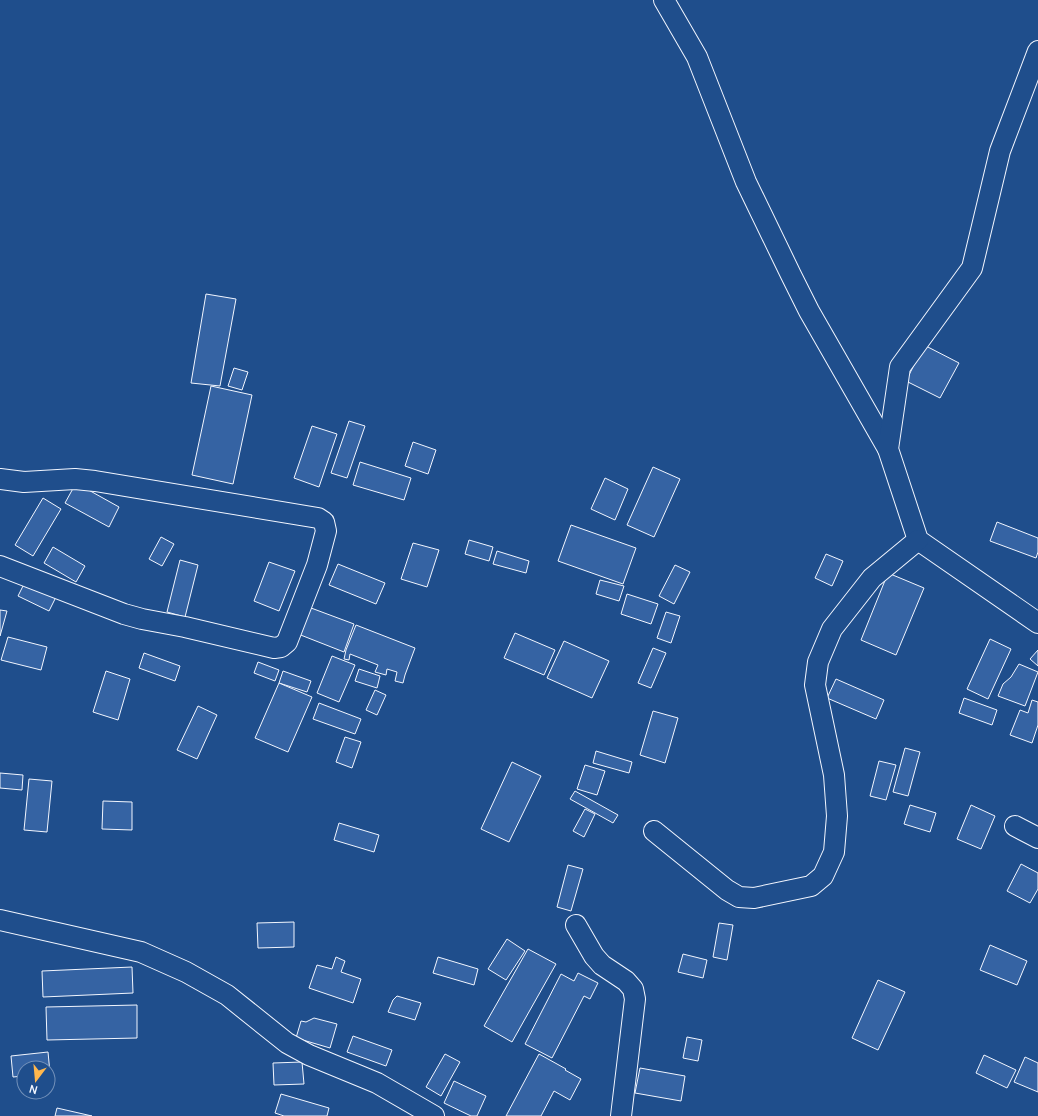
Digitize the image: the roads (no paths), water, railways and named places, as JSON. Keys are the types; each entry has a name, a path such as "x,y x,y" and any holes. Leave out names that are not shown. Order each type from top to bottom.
{"street":[{"path":"664,0 697,57 746,182 791,275 809,311 888,449 918,540 1038,623"},
{"path":"888,449 900,367 972,268 1000,151 1038,51"},
{"path":"0,479 24,482 75,479 95,481 318,518 324,522 326,530 317,565 287,642 281,647 274,648 124,614 0,566"},
{"path":"654,831 726,890 739,897 754,898 811,886 823,876 834,852 837,816 834,775 815,685 818,662 832,629 872,578 918,540"},
{"path":"1015,826 1038,838"},
{"path":"0,921 141,952 186,972 227,995 287,1043 309,1055 377,1083 434,1116"},
{"path":"576,925 594,956 602,965 626,981 633,989 635,999 622,1116"}]}
